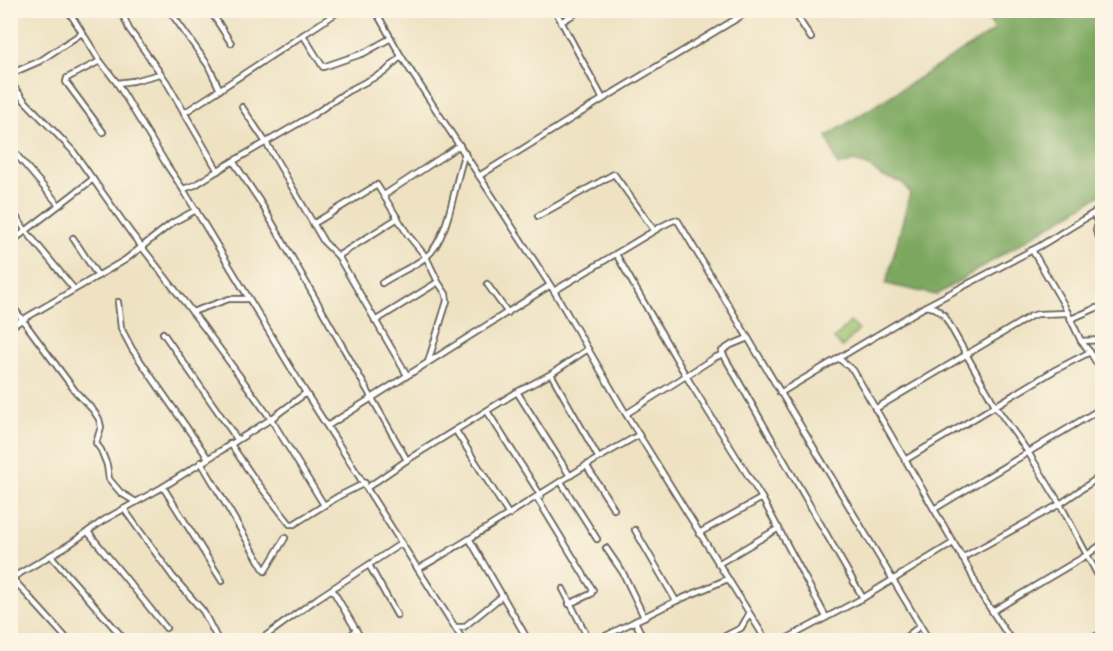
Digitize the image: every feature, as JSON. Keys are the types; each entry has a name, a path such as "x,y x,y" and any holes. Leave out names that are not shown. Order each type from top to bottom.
{"street":[{"path":"68,10 117,82 306,393 329,425 464,640"},
{"path":"121,10 129,28 160,74 218,171"},
{"path":"169,10 208,64 220,90"},
{"path":"210,10 231,43"},
{"path":"214,16 223,10"},
{"path":"184,113 341,10"},
{"path":"375,10 401,56 554,291 626,414 766,640"},
{"path":"555,10 603,99"},
{"path":"561,22 581,10"},
{"path":"479,176 751,10"},
{"path":"794,10 811,38"},
{"path":"1099,10 1102,16"},
{"path":"10,74 40,61 82,33"},
{"path":"303,35 323,67 364,53 390,38"},
{"path":"183,189 195,185 233,161 267,144 348,91 385,72 401,56"},
{"path":"100,60 67,78 66,82 103,132"},
{"path":"117,82 133,81 160,74"},
{"path":"10,82 73,151 271,419 324,505"},
{"path":"242,107 267,144 324,242 338,256 407,375"},
{"path":"384,195 460,145"},
{"path":"10,147 59,205"},
{"path":"382,283 426,257 437,245 446,225 465,153"},
{"path":"233,161 261,203 407,460"},
{"path":"538,216 611,173 616,175 654,230"},
{"path":"10,243 93,179"},
{"path":"190,201 195,185"},
{"path":"313,224 374,185 378,186 408,235 426,257 446,294 447,301 428,362"},
{"path":"10,208 74,289"},
{"path":"780,393 926,306 1032,250 1102,208"},
{"path":"10,327 24,321 98,276 143,247 154,236 196,210"},
{"path":"1093,214 1098,223 1096,230 1102,243"},
{"path":"338,256 398,218"},
{"path":"554,291 654,230 674,220 678,221 929,640"},
{"path":"73,238 98,276"},
{"path":"1032,250 1068,313 1080,341 1102,372"},
{"path":"616,254 686,376 762,498 826,617"},
{"path":"375,321 438,282"},
{"path":"487,284 508,313"},
{"path":"329,425 549,286"},
{"path":"192,312 229,299 249,299"},
{"path":"118,302 121,328 132,349 208,458"},
{"path":"10,303 76,392 99,419 101,427 96,443 107,465 108,479 121,493 136,502"},
{"path":"926,306 940,310 996,407 1028,452 1060,504 1102,583"},
{"path":"1071,319 1096,308 1102,309"},
{"path":"875,409 1031,316 1068,313"},
{"path":"163,333 237,439"},
{"path":"626,414 723,354 722,351 726,348 748,338"},
{"path":"1080,341 1102,339"},
{"path":"230,443 253,477 290,523 294,524 324,505 366,485 517,392 551,374 588,349"},
{"path":"905,460 1051,372 1090,352"},
{"path":"723,354 862,598"},
{"path":"838,358 853,370 980,593 1011,640"},
{"path":"551,374 598,458"},
{"path":"517,392 570,476"},
{"path":"68,640 11,579 271,419 306,393"},
{"path":"934,509 1102,408"},
{"path":"487,411 593,590 591,594 569,604"},
{"path":"456,431 509,515"},
{"path":"418,569 470,540 586,465 639,435"},
{"path":"201,462 265,571 285,538"},
{"path":"586,465 614,509"},
{"path":"962,558 1060,504 1102,476"},
{"path":"561,482 597,539"},
{"path":"163,487 222,581"},
{"path":"699,533 762,498"},
{"path":"124,509 173,577 203,611 218,640"},
{"path":"718,564 779,528"},
{"path":"635,530 676,601"},
{"path":"88,532 166,628"},
{"path":"470,540 528,640"},
{"path":"260,640 402,543"},
{"path":"784,640 862,598 952,543"},
{"path":"993,611 1102,544"},
{"path":"606,548 623,573 644,617"},
{"path":"51,556 125,640"},
{"path":"369,565 397,615"},
{"path":"597,640 606,638 676,601 728,579"},
{"path":"332,589 362,640"},
{"path":"563,590 589,640"},
{"path":"455,627 464,627 501,597"},
{"path":"717,640 741,628 749,614"},
{"path":"635,621 644,640"},
{"path":"905,640 920,626"},
{"path":"346,640 356,630"},
{"path":"1088,640 1102,633"}],"green space":[{"path":"984,11 1095,11 1102,23 1102,194 936,295 886,284 910,193 903,183 881,176 870,167 854,161 838,166 827,136 995,30"},
{"path":"850,322 859,330 842,347 834,339"}]}
